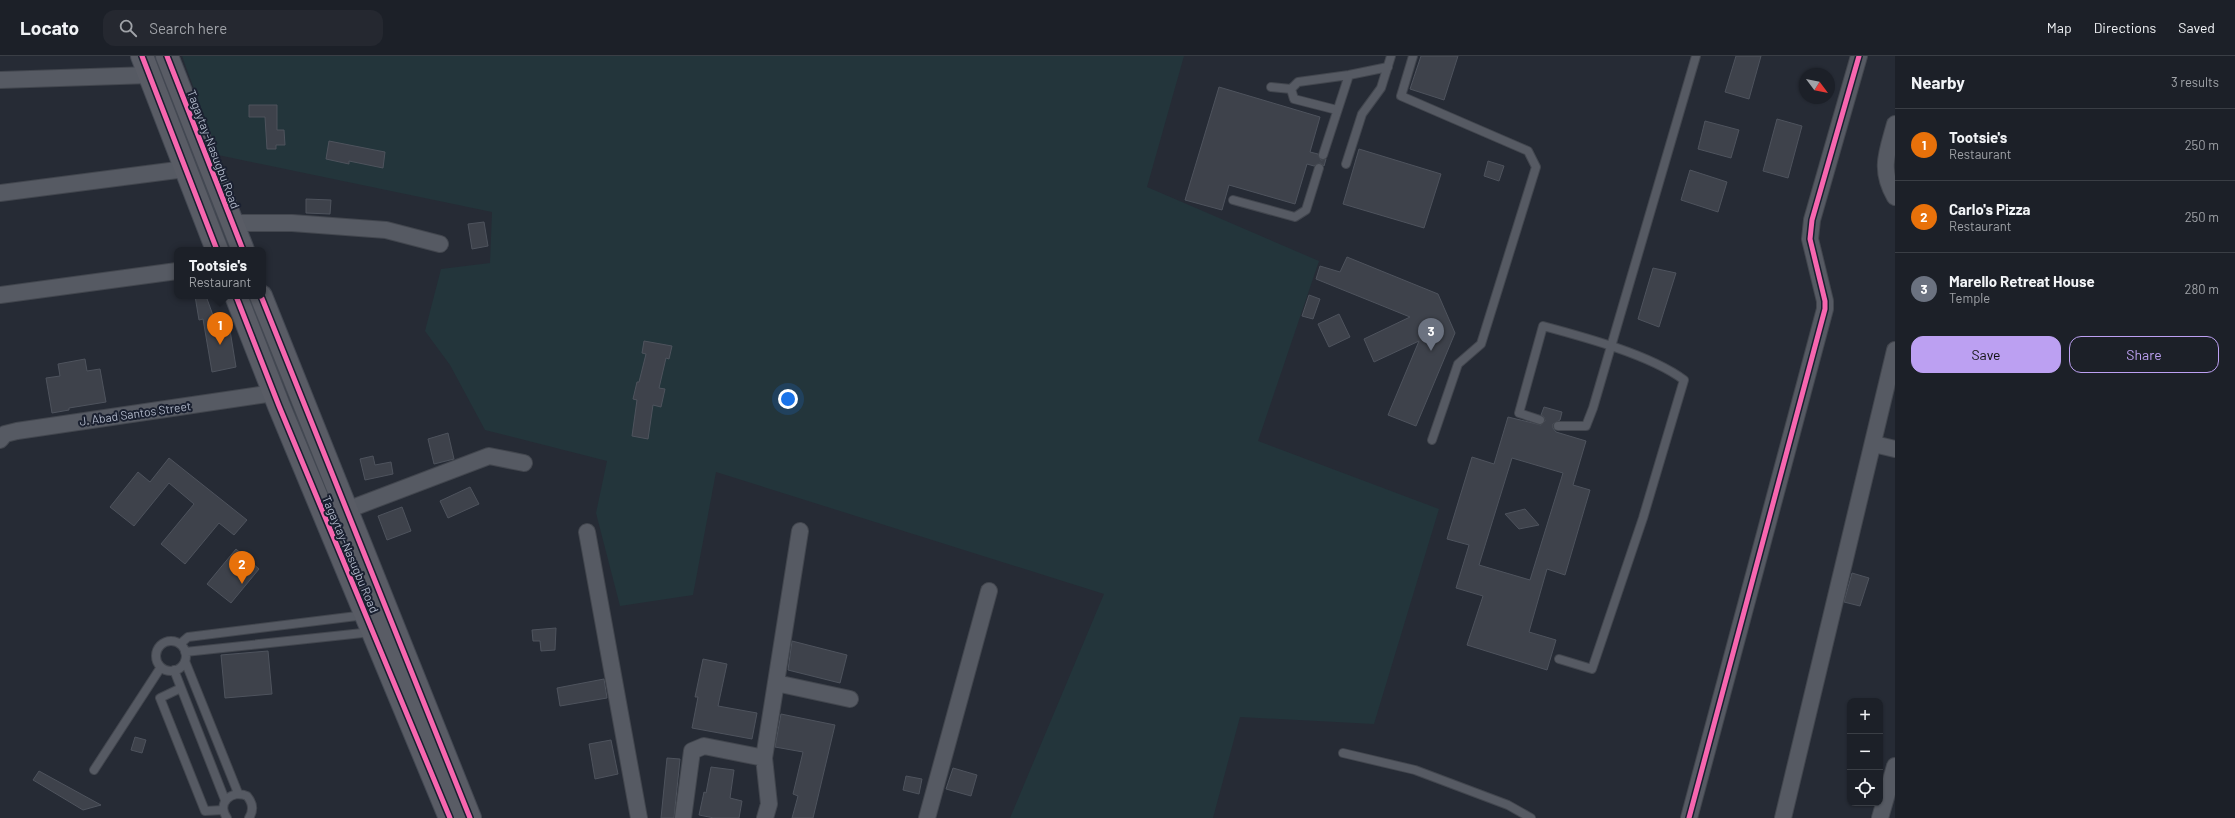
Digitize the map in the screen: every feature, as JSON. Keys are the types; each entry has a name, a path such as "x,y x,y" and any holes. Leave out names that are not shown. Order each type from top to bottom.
{"main road":[{"name":"Tagaytay-Nasugbu Road","path":"167,56 242,247"},
{"path":"146,66 216,247"},
{"name":"Tagaytay-Nasugbu Road","path":"237,299 274,393 450,818"},
{"name":"Tagaytay-Nasugbu Road","path":"262,299 470,818"}],"street":[{"path":"1689,818 1825,309 1825,300 1810,239 1812,220 1859,56"},
{"path":"0,80 146,66"},
{"path":"1895,124 1884,162 1887,183 1895,197"},
{"path":"0,193 185,169"},
{"path":"232,223 292,223 386,230 440,244"},
{"path":"0,294 174,271"},
{"path":"1783,818 1874,444 1895,350"},
{"name":"J. Abad Santos Street","path":"0,440 5,434 17,431 274,393"},
{"path":"1874,444 1895,449"},
{"path":"347,510 489,456 524,463"},
{"path":"765,818 769,804 764,758 800,531"},
{"path":"587,532 639,818"},
{"path":"927,818 989,590"},
{"path":"776,683 850,699"},
{"path":"684,818 692,750 704,746 764,758"},
{"path":"1880,818 1895,766"}],"lane":[{"path":"1346,164 1362,114 1382,88 1391,56"},
{"path":"1413,56 1401,96 1528,151 1536,167 1481,344 1458,364 1432,440"},
{"path":"1558,426 1586,426 1594,408 1696,56"},
{"path":"1291,89 1298,82 1349,75 1388,67"},
{"path":"1323,155 1349,75"},
{"path":"1271,87 1291,89"},
{"path":"1291,89 1294,100 1337,110"},
{"path":"1233,200 1295,217 1306,210 1319,168"},
{"path":"1540,420 1520,413 1543,326 1611,346 1672,371 1684,380 1643,518 1592,669 1559,659"},
{"path":"180,644 188,637 369,624"},
{"path":"186,652 369,624"},
{"path":"185,662 174,670 165,670 161,667 156,658 158,648 166,642 171,641 180,644 186,652 185,662 238,793"},
{"path":"94,770 161,667"},
{"path":"174,670 225,800 225,814 204,811 160,698 181,688"},
{"path":"1343,753 1415,770 1508,805 1531,818"},
{"path":"225,800 233,794 238,793 247,796 252,804 252,814 249,818"}],"shaded area":[{"path":"182,56 1184,56 1147,187 1319,261 1258,441 1439,509 1374,724 1240,717 1213,818 1010,818 1104,594 716,472 693,595 620,606 596,513 607,461 485,430 450,365 425,331 441,269 490,263 492,212 218,155"}],"building":[{"path":"1421,56 1458,56 1444,100 1410,89"},
{"path":"1736,56 1761,56 1749,99 1725,92"},
{"path":"1219,87 1320,117 1310,152 1318,154 1321,160 1326,159 1324,166 1320,163 1314,166 1307,164 1295,204 1229,185 1222,210 1185,200"},
{"path":"249,105 277,105 277,130 284,130 285,145 276,145 276,149 267,149 265,117 249,117"},
{"path":"1777,119 1802,126 1788,178 1763,171"},
{"path":"1705,121 1739,130 1731,158 1698,149"},
{"path":"329,141 385,152 383,168 349,161 349,164 326,159"},
{"path":"1359,149 1441,174 1424,228 1343,204"},
{"path":"1488,161 1504,166 1499,181 1484,176"},
{"path":"1690,170 1727,182 1718,212 1681,200"},
{"path":"306,199 331,200 330,214 306,213"},
{"path":"484,222 488,246 472,249 468,224"},
{"path":"1347,257 1438,294 1455,333 1416,426 1388,415 1419,341 1374,362 1364,339 1410,317 1316,279 1320,266 1340,272"},
{"path":"1653,268 1676,273 1659,327 1638,319"},
{"path":"1309,295 1320,299 1313,319 1302,316"},
{"path":"196,299 207,299 215,321 228,318 236,367 212,372 203,319 199,320"},
{"path":"1339,314 1350,337 1329,347 1318,324"},
{"path":"644,341 672,346 669,359 666,358 659,388 665,389 661,407 653,405 648,439 632,436 637,400 633,399 646,354 642,353"},
{"path":"85,359 87,371 100,369 106,402 69,408 69,410 52,413 46,378 60,376 58,364"},
{"path":"1544,407 1562,412 1560,420 1553,424 1553,428 1556,432 1586,441 1573,485 1590,490 1565,575 1547,569 1529,632 1556,640 1547,670 1467,645 1483,596 1456,588 1469,545 1447,539 1472,457 1494,464 1508,417 1541,425 1545,421 1544,417 1541,415","holes":["1512,458 1563,473 1530,580 1479,565"]},
{"path":"448,433 454,459 434,464 428,439"},
{"path":"373,456 375,465 391,462 393,474 365,480 360,459"},
{"path":"169,458 247,520 234,535 219,523 185,564 161,544 194,504 169,483 134,526 110,507 138,472 150,482"},
{"path":"470,487 479,504 448,518 440,501"},
{"path":"402,507 411,531 387,540 378,516"},
{"path":"1525,509 1539,525 1519,529 1505,514"},
{"path":"236,549 259,569 231,603 207,584"},
{"path":"1852,573 1869,578 1860,606 1844,602"},
{"path":"556,628 555,650 541,651 540,641 533,641 532,630"},
{"path":"792,641 847,655 840,683 788,670"},
{"path":"268,651 272,694 225,698 221,655"},
{"path":"703,659 727,664 718,706 757,713 752,739 692,728 698,697 695,697"},
{"path":"604,679 607,698 560,706 557,688"},
{"path":"781,714 835,725 813,818 792,818 798,796 793,794 803,752 775,747"},
{"path":"135,737 146,740 142,753 131,750"},
{"path":"611,740 618,774 595,779 589,744"},
{"path":"667,758 680,759 674,818 661,818"},
{"path":"711,767 734,770 730,798 742,801 739,818 714,818 699,815 704,792 706,793"},
{"path":"953,768 977,775 971,796 946,789"},
{"path":"39,771 101,805 83,810 33,780"},
{"path":"906,776 922,779 919,794 903,790"}],"cycle path":[{"path":"142,56 216,247"},
{"path":"167,56 242,247"},
{"path":"1689,818 1825,309 1825,301 1810,239 1812,220 1859,56"},
{"path":"237,299 279,406 450,818"},
{"path":"262,299 470,818"}],"place":[{"name":"Tootsie's","path":"220,345"},
{"name":"Marello Retreat House","path":"1431,351"},
{"name":"Carlo's Pizza","path":"242,584"}]}
